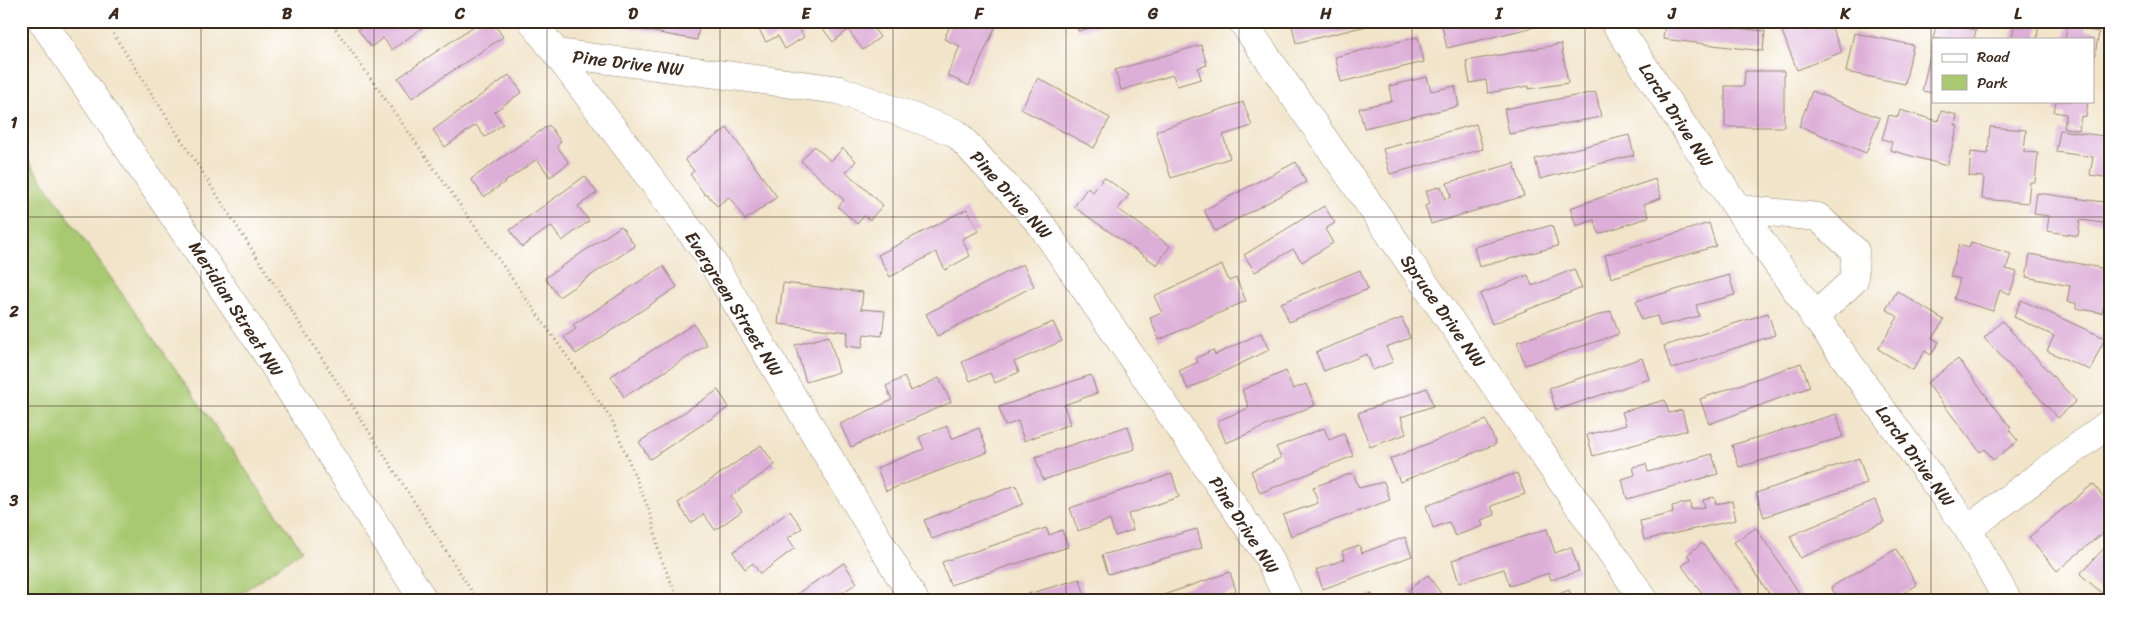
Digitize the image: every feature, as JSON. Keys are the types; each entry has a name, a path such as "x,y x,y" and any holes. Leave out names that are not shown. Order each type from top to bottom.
{"street":[{"name":"Meridian Street NW","path":"42,21 263,348 424,601"},
{"name":"Evergreen Street NW","path":"532,21 706,252 915,601"},
{"name":"Spruce Drive NW","path":"1242,21 1645,601"},
{"name":"Larch Drive NW","path":"1614,21 1738,209 1968,530 2008,601"},
{"name":"Pine Drive NW","path":"556,53 839,90 956,133 1040,223 1268,556 1289,601"},
{"path":"1738,209 1818,217 1855,251 1854,280 1814,317"},
{"path":"1968,530 2111,422"}],"path":[{"path":"105,21 478,601"},
{"path":"330,21 612,420 651,515 660,556 678,601"}],"green space":[{"path":"21,150 302,550 230,601 21,601"}],"building":[{"path":"370,21 431,21 392,50 383,38 371,47 358,30"},
{"path":"481,21 492,21 503,37 412,98 398,78"},
{"path":"605,21 700,21 697,40 605,23"},
{"path":"754,21 795,21 804,37 785,49 778,36 766,42"},
{"path":"817,21 868,21 880,37 863,50 848,30 833,42"},
{"path":"952,21 998,21 969,86 947,75 960,46 944,39"},
{"path":"1075,21 1116,21 1116,22 1078,31"},
{"path":"1291,21 1383,21 1383,22 1296,43"},
{"path":"1665,21 1765,31 1763,51 1663,39"},
{"path":"1778,21 1811,21 1812,25 1829,21 1842,52 1797,70"},
{"path":"1937,21 1976,30 1974,38 1933,38"},
{"path":"2015,21 2039,21 2037,38 2012,38"},
{"path":"2068,21 2087,21 2085,30 2099,32 2094,60 2094,38 2065,38"},
{"path":"1441,22 1555,22 1447,48"},
{"path":"1854,33 1913,45 1905,84 1846,72"},
{"path":"1418,37 1424,62 1341,82 1335,57"},
{"path":"1561,44 1568,83 1529,89 1529,86 1488,93 1486,80 1470,83 1466,61"},
{"path":"1201,45 1207,65 1198,68 1201,79 1177,86 1173,75 1121,90 1115,70"},
{"path":"1932,46 1932,93 1922,91"},
{"path":"1745,71 1784,71 1784,127 1725,127 1725,86 1744,86"},
{"path":"509,75 522,92 494,112 503,124 485,137 476,125 445,147 433,130"},
{"path":"1427,77 1431,91 1455,86 1459,106 1364,128 1359,108 1392,101 1389,86"},
{"path":"1038,78 1110,118 1094,148 1021,109"},
{"path":"1812,91 1880,118 1866,153 1799,126"},
{"path":"1596,92 1601,117 1509,134 1504,109"},
{"path":"1243,102 1252,126 1223,135 1230,158 1171,178 1156,131"},
{"path":"2056,102 2088,102 2086,117 2081,116 2079,130 2064,128 2066,114 2054,112"},
{"path":"1900,110 1938,121 1941,111 1957,115 1955,125 1958,126 1947,166 1890,150 1892,142 1882,139 1889,115 1898,117"},
{"path":"1476,124 1483,149 1390,174 1383,149"},
{"path":"549,125 561,142 557,146 569,163 550,177 537,159 484,197 471,179"},
{"path":"1990,127 2026,130 2024,152 2038,153 2035,182 2030,182 2028,203 1982,199 1984,177 1969,176 1971,152 1988,154"},
{"path":"727,128 777,197 745,220 729,197 717,206 707,194 705,195 690,174 694,171 685,159"},
{"path":"2060,130 2111,137 2111,178 2090,175 2093,157 2056,152"},
{"path":"1629,135 1634,155 1540,179 1535,159"},
{"path":"814,146 831,161 843,148 856,161 846,172 883,205 870,220 864,216 857,224 838,207 844,200 801,161"},
{"path":"1296,162 1306,182 1215,231 1204,210"},
{"path":"1514,163 1524,196 1431,224 1425,206 1430,204 1426,191 1441,186 1445,199 1451,197 1447,183"},
{"path":"585,176 597,193 578,206 589,221 562,241 551,226 522,247 510,230"},
{"path":"1104,177 1129,195 1118,209 1170,246 1157,265 1074,207 1087,188 1093,192"},
{"path":"1655,179 1661,198 1644,204 1649,217 1599,234 1594,220 1576,226 1570,208"},
{"path":"2037,193 2111,203 2111,224 2080,220 2078,236 2047,231 2049,216 2034,214"},
{"path":"1324,206 1335,223 1325,229 1333,243 1302,262 1293,249 1255,272 1244,255"},
{"path":"967,209 979,231 962,239 970,256 945,270 936,252 890,277 878,255"},
{"path":"1709,223 1716,246 1611,278 1605,255"},
{"path":"1552,225 1558,246 1479,267 1474,247"},
{"path":"621,226 635,246 559,297 545,278"},
{"path":"1971,242 2011,254 2006,269 2017,272 2010,294 2000,290 1993,311 1954,299 1960,279 1950,276 1959,245 1969,248"},
{"path":"2030,254 2111,270 2111,295 2106,294 2102,313 2076,308 2076,303 2067,302 2070,286 2026,277"},
{"path":"1023,264 1034,286 937,336 926,314"},
{"path":"1222,265 1229,281 1236,278 1246,301 1159,340 1150,318 1162,313 1154,296"},
{"path":"663,266 677,287 576,354 564,337 576,329 573,325"},
{"path":"1574,269 1582,288 1492,324 1480,294 1528,275 1532,286"},
{"path":"1360,270 1368,289 1289,322 1281,303"},
{"path":"1729,275 1735,295 1696,305 1699,316 1660,326 1657,316 1641,320 1636,301"},
{"path":"783,283 863,292 861,309 885,311 882,336 864,334 862,348 846,346 848,332 778,324"},
{"path":"1897,291 1944,320 1932,338 1939,342 1931,355 1925,351 1913,370 1878,349 1898,317 1886,309"},
{"path":"2021,300 2105,338 2090,370 2047,351 2054,336 2014,317"},
{"path":"1611,311 1619,334 1525,365 1517,342"},
{"path":"1768,313 1775,335 1671,369 1664,346"},
{"path":"1402,318 1410,338 1386,347 1393,362 1373,370 1367,354 1324,371 1316,352"},
{"path":"2002,321 2076,401 2058,418 1984,338"},
{"path":"1053,322 1062,341 1014,362 1019,372 995,383 990,373 970,381 962,362"},
{"path":"694,324 707,345 624,397 611,376"},
{"path":"1261,333 1269,350 1188,389 1179,371 1198,362 1196,358 1213,350 1215,355"},
{"path":"829,336 839,372 806,382 795,345"},
{"path":"1642,358 1649,379 1556,410 1549,388"},
{"path":"1958,359 2011,428 2009,430 2018,441 1993,460 1985,449 1980,452 1927,383"},
{"path":"1801,363 1810,387 1709,424 1700,399"},
{"path":"1286,371 1293,389 1306,384 1315,405 1226,443 1217,421 1249,408 1242,390"},
{"path":"1091,375 1097,393 1064,405 1070,424 1024,441 1018,421 1005,426 999,407"},
{"path":"904,377 911,391 939,378 951,402 851,447 840,424 892,400 886,386"},
{"path":"1427,388 1433,406 1401,417 1406,434 1370,447 1358,413"},
{"path":"718,390 729,407 650,459 639,442"},
{"path":"1665,400 1669,413 1682,410 1687,430 1593,456 1587,435 1626,425 1622,412"},
{"path":"1837,414 1843,437 1739,467 1732,445"},
{"path":"1486,420 1496,444 1400,482 1390,459"},
{"path":"947,426 951,439 979,428 988,452 886,491 877,468 924,449 919,437"},
{"path":"1128,426 1135,449 1043,480 1035,457"},
{"path":"1324,428 1329,440 1344,434 1353,456 1260,493 1251,471 1281,458 1276,447"},
{"path":"761,445 775,465 731,496 742,511 715,530 704,514 691,523 678,503"},
{"path":"1712,454 1718,474 1627,499 1622,479 1635,475 1633,467 1646,464 1648,472"},
{"path":"1859,458 1867,483 1764,517 1756,493"},
{"path":"1353,473 1359,488 1384,482 1390,500 1291,536 1283,515 1318,503 1313,487"},
{"path":"1517,473 1525,494 1491,506 1495,515 1481,520 1483,526 1455,536 1449,522 1433,528 1426,506"},
{"path":"1172,474 1179,497 1128,514 1133,530 1115,536 1110,520 1078,531 1070,508"},
{"path":"2093,484 2111,506 2111,526 2057,571 2029,537"},
{"path":"1016,485 1023,504 932,539 924,520"},
{"path":"1714,497 1716,504 1732,501 1736,520 1644,540 1640,521 1673,513 1672,506 1690,502 1691,509 1705,507 1703,500"},
{"path":"1875,500 1884,522 1800,558 1790,536"},
{"path":"790,511 802,528 788,538 795,548 760,574 753,563 745,569 733,552"},
{"path":"1046,528 1049,535 1062,530 1068,547 950,585 942,562"},
{"path":"1756,528 1803,601 1774,601 1734,542"},
{"path":"1197,529 1202,548 1108,574 1102,555"},
{"path":"1547,529 1555,553 1571,547 1579,571 1551,580 1549,573 1510,586 1504,569 1459,583 1452,560"},
{"path":"1405,537 1412,556 1323,589 1316,570 1345,559 1342,551 1359,545 1362,553"},
{"path":"1702,543 1741,594 1731,601 1724,601 1720,596 1713,601 1708,601 1682,566 1691,559 1687,555"},
{"path":"2107,545 2111,548 2111,601 2080,574"},
{"path":"1896,549 1917,585 1890,601 1839,601 1831,587"},
{"path":"844,563 857,583 840,594 845,601 786,601"},
{"path":"1230,572 1236,591 1224,595 1226,601 1146,601"},
{"path":"1428,575 1446,601 1415,601 1408,590"},
{"path":"1080,579 1086,600 1007,601 1007,600"},
{"path":"1569,590 1574,601 1542,601"},
{"path":"1371,593 1376,601 1360,601"}]}
